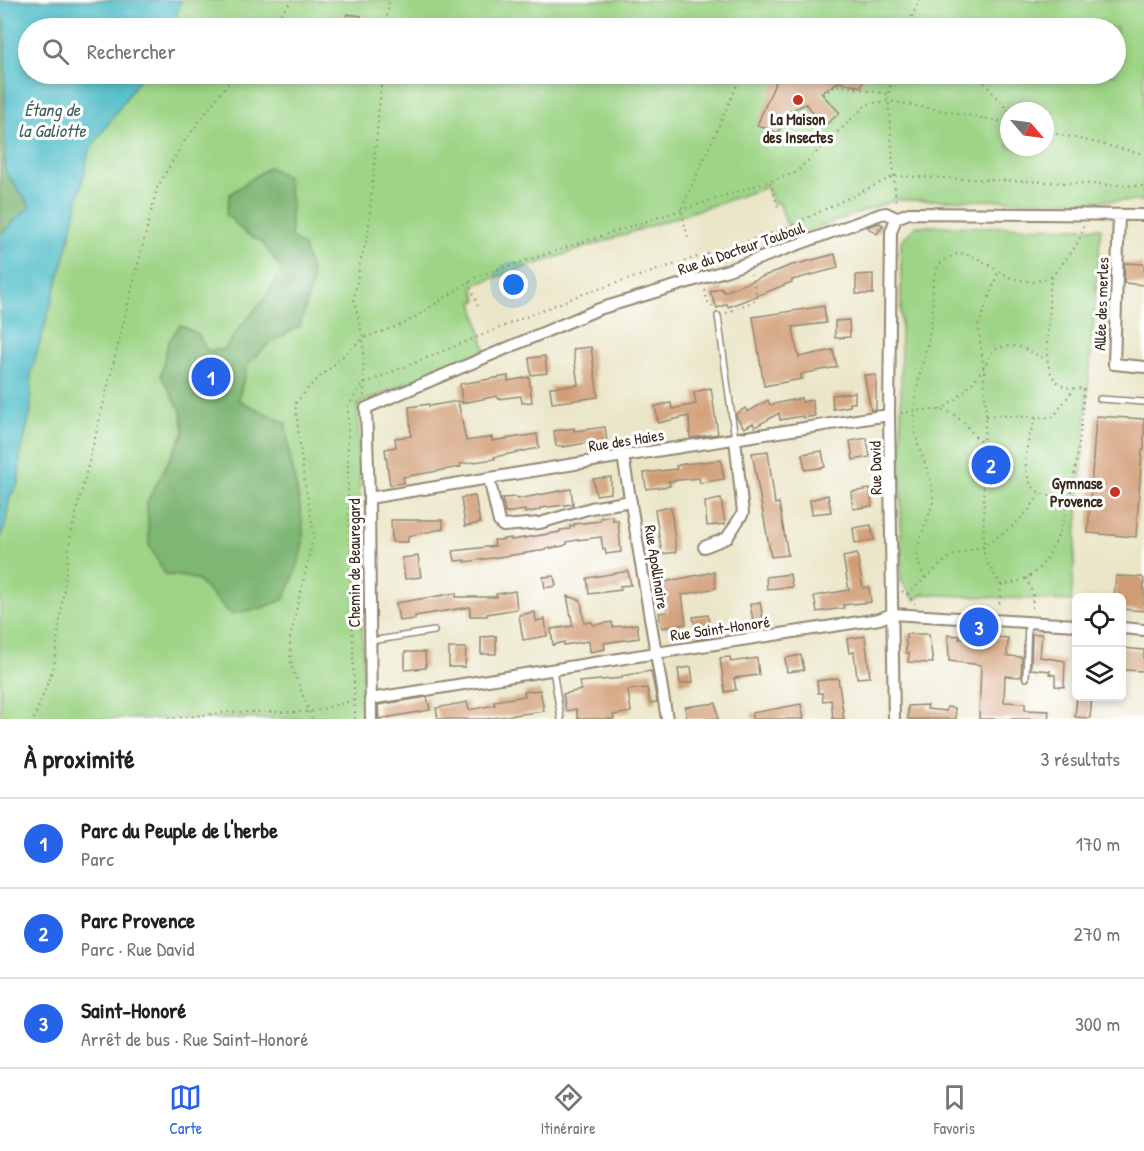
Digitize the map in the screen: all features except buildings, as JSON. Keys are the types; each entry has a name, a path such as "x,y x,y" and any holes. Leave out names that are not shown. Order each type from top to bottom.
{"street":[{"name":"Rue du Docteur Touboul","path":"366,408 599,309 703,278 880,214 886,213 896,218 909,213 1144,215"},
{"name":"Allée des merles","path":"1119,215 1114,364 1144,367"},
{"name":"Rue David","path":"894,719 889,415 891,232 896,218"},
{"name":"Chemin de Beauregard","path":"366,408 369,498 370,719"},
{"name":"Rue des Haies","path":"369,498 889,415"},
{"path":"704,547 727,538 743,513 735,439"},
{"name":"Rue Apollinaire","path":"623,456 666,719"},
{"path":"489,478 499,522 503,526 540,523 591,508 631,501"},
{"name":"Rue Saint-Honoré","path":"370,699 879,620 892,614 1072,625"},
{"path":"1126,628 1144,630"}],"lane":[{"path":"718,316 735,439"},
{"path":"1100,399 1144,402"},
{"path":"1026,678 1030,622"},
{"path":"369,642 434,630"},
{"path":"553,670 561,719"}],"path":[{"path":"277,18 292,0"},
{"path":"387,18 389,0"},
{"path":"911,18 919,0"},
{"path":"34,719 54,666 71,534 157,188 183,143 227,84"},
{"path":"366,408 363,384 363,338 354,300 360,262 368,235 381,84"},
{"path":"688,237 681,210 738,84"},
{"path":"891,84 888,94 896,218"},
{"path":"985,84 1001,102"},
{"path":"823,95 837,85 888,94"},
{"path":"1054,133 1144,153"},
{"path":"355,719 348,489 348,405 363,384 577,296 784,229 894,176 1144,186"},
{"path":"770,182 778,207"},
{"path":"1000,585 1018,582 1035,573 1052,551 1074,482 1082,434 1084,388 1074,389 1062,385 1052,375 1046,361 1052,277 1074,250 1082,235 1085,215"},
{"path":"925,579 917,564 917,553 934,498 930,477 915,431 915,410 932,317 933,280 941,263 960,253 975,257 1011,278 1033,282 1052,277"},
{"path":"703,278 707,301 716,310 718,316 758,299 748,262"},
{"path":"998,620 1000,585 984,557 983,445 986,416 984,370 978,326 999,272"},
{"path":"469,282 478,307"},
{"path":"940,410 952,404 984,370 993,350 1007,345 1028,350 1046,361"},
{"path":"986,416 1053,417 1074,389"},
{"path":"889,415 915,410 940,410 952,414 963,422 983,445"},
{"path":"1036,418 1028,433 1025,467 1032,485 1041,493 1069,498"},
{"path":"891,582 907,594 951,555 984,546 1013,526 1029,510 1041,493"},
{"path":"1026,578 1033,594 1030,622"},
{"path":"168,719 231,712 310,712 355,700 370,699"}],"green space":[{"path":"0,0 1144,0 1144,201 895,200 791,237 779,202 773,203 767,187 473,285 477,301 473,302 485,350 358,404 364,719 0,719"},
{"path":"0,14 5,26 5,171 30,206 0,235"},
{"path":"269,167 287,177 291,203 291,237 304,247 313,280 300,326 271,342 248,364 238,400 286,423 300,506 303,541 297,568 283,600 262,608 231,614 196,579 165,574 149,545 147,502 184,432 181,411 161,376 168,343 180,325 198,334 207,350 224,350 264,300 282,270 262,242 245,233 226,214 230,194"},
{"path":"916,226 1101,228 1071,601 924,594 915,600 901,581 901,241"}],"water":[{"name":"Étang de la Galiotte","path":"0,0 181,0 176,18 18,18 18,84 136,84 89,151 67,249 31,373 31,411 20,457 19,483 10,496 5,527 0,537 0,235 30,206 5,171 5,26 0,14"}],"place":[{"name":"La Maison des Insectes","path":"798,100"},
{"name":"Parc du Peuple de l'herbe","path":"211,377"},
{"name":"Parc Provence","path":"991,465"},
{"name":"Gymnase Provence","path":"1115,492"},
{"name":"Saint-Honoré","path":"979,627"}]}
